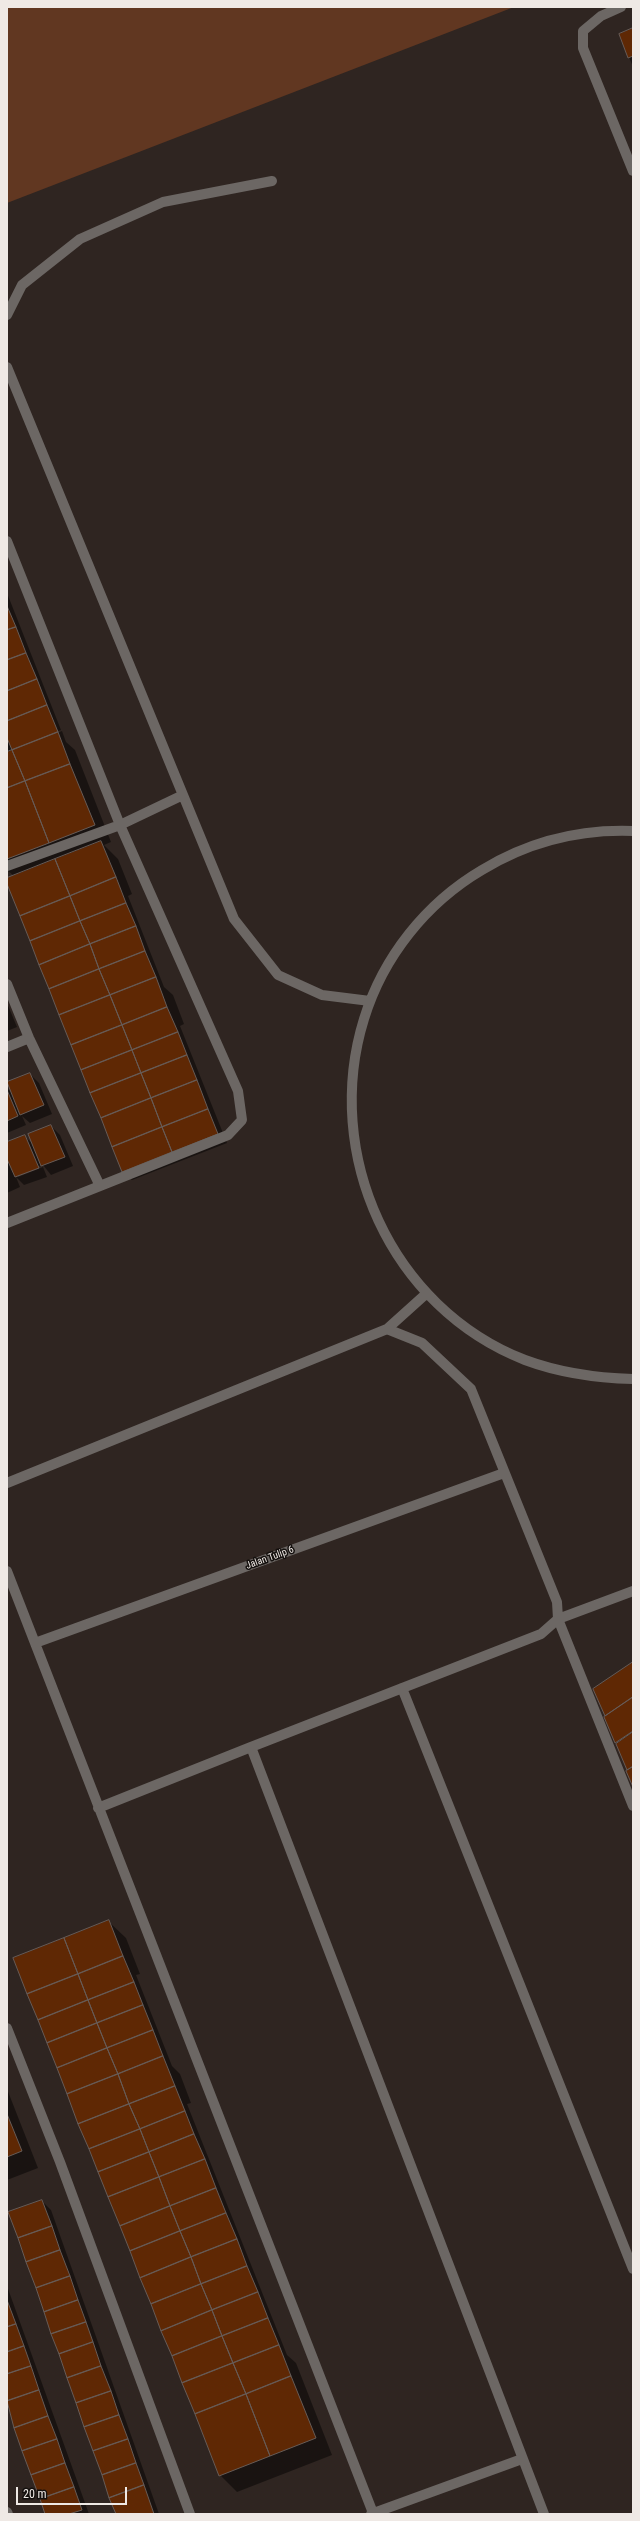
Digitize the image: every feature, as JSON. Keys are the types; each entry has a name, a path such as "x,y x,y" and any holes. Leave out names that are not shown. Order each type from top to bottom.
{"street":[{"path":"621,7 601,16 583,31 583,48 633,171"},
{"path":"7,315 22,285 80,239 163,202 272,181"},
{"path":"7,367 234,919 278,975 322,995 370,1001"},
{"path":"7,541 120,825 238,1091 242,1120 228,1136 7,1223"},
{"path":"7,866 120,825 183,795"},
{"path":"633,831 611,830 572,834 534,845 499,860 465,880 435,905 409,934 387,966 370,1001 358,1038 352,1078 351,1117 356,1156 366,1193 381,1230 402,1263 427,1293 456,1320 488,1342 524,1360 560,1371 600,1378 633,1379"},
{"path":"7,984 29,1038 100,1186"},
{"path":"7,1047 29,1038"},
{"path":"7,1483 387,1328 427,1293"},
{"path":"387,1328 422,1343 471,1389 557,1602 558,1619 633,1806"},
{"name":"Jalan Tulip 6","path":"35,1643 504,1473"},
{"path":"7,1571 372,2514 522,2460"},
{"path":"98,1808 251,1746 541,1634 558,1619 633,1591"},
{"path":"402,1688 633,2269"},
{"path":"251,1746 522,2460 544,2514"},
{"path":"7,2028 60,2162 190,2514"}],"shaded area":[{"path":"7,7 514,7 7,203"}],"building":[{"path":"633,28 633,56 628,58 619,34"},
{"path":"7,606 16,627 7,630"},
{"path":"16,627 26,653 7,660 7,630"},
{"path":"26,653 37,679 7,691 7,660"},
{"path":"37,679 47,705 7,721 7,691"},
{"path":"47,705 58,732 12,750 7,738 7,721"},
{"path":"58,732 70,764 25,781 12,750"},
{"path":"12,750 25,781 7,788 7,752"},
{"path":"70,764 95,825 49,843 25,781"},
{"path":"25,781 49,843 7,859 7,788"},
{"path":"101,841 116,877 70,896 55,859"},
{"path":"55,859 70,896 20,916 7,884 7,878"},
{"path":"116,877 126,903 80,921 70,896"},
{"path":"70,896 80,921 30,941 20,916"},
{"path":"126,903 136,926 90,944 80,921"},
{"path":"80,921 90,944 39,965 30,941"},
{"path":"136,926 145,951 99,969 90,944"},
{"path":"90,944 99,969 49,989 39,965"},
{"path":"145,951 156,977 110,995 99,969"},
{"path":"99,969 110,995 59,1015 49,989"},
{"path":"156,977 167,1007 122,1025 110,995"},
{"path":"110,995 122,1025 71,1045 59,1015"},
{"path":"167,1007 178,1032 132,1050 122,1025"},
{"path":"122,1025 132,1050 81,1070 71,1045"},
{"path":"178,1032 187,1055 141,1073 132,1050"},
{"path":"132,1050 141,1073 90,1093 81,1070"},
{"path":"187,1055 197,1080 151,1098 141,1073"},
{"path":"30,1073 44,1105 20,1115 7,1082"},
{"path":"141,1073 151,1098 101,1118 90,1093"},
{"path":"197,1080 208,1109 162,1127 151,1098"},
{"path":"7,1090 18,1116 7,1121"},
{"path":"151,1098 162,1127 112,1147 101,1118"},
{"path":"208,1109 218,1134 172,1152 162,1127"},
{"path":"51,1125 65,1157 41,1166 28,1134"},
{"path":"162,1127 172,1152 122,1172 112,1147"},
{"path":"25,1135 39,1168 15,1177 7,1159 7,1142"},
{"path":"633,1662 633,1697 605,1716 593,1689"},
{"path":"633,1697 633,1731 615,1743 604,1717"},
{"path":"633,1732 633,1766 627,1770 616,1744"},
{"path":"633,1767 633,1787 626,1771"},
{"path":"109,1920 123,1956 78,1974 64,1938"},
{"path":"64,1938 78,1974 27,1994 13,1958"},
{"path":"123,1956 134,1982 88,2000 78,1974"},
{"path":"78,1974 88,2000 38,2020 27,1994"},
{"path":"134,1982 143,2005 97,2023 88,2000"},
{"path":"88,2000 97,2023 47,2043 38,2020"},
{"path":"143,2005 153,2030 107,2048 97,2023"},
{"path":"97,2023 107,2048 57,2068 47,2043"},
{"path":"153,2030 163,2056 118,2074 107,2048"},
{"path":"107,2048 118,2074 67,2094 57,2068"},
{"path":"163,2056 175,2086 129,2104 118,2074"},
{"path":"118,2074 129,2104 78,2124 67,2094"},
{"path":"175,2086 185,2111 140,2129 129,2104"},
{"path":"129,2104 140,2129 89,2149 78,2124"},
{"path":"185,2111 194,2134 149,2152 140,2129"},
{"path":"7,2114 22,2151 7,2157"},
{"path":"140,2129 149,2152 98,2172 89,2149"},
{"path":"194,2134 205,2159 159,2177 149,2152"},
{"path":"149,2152 159,2177 108,2197 98,2172"},
{"path":"205,2159 216,2188 170,2206 159,2177"},
{"path":"159,2177 170,2206 120,2226 108,2197"},
{"path":"216,2188 226,2213 180,2231 170,2206"},
{"path":"42,2200 52,2226 18,2238 8,2212"},
{"path":"170,2206 180,2231 130,2251 120,2226"},
{"path":"226,2213 237,2239 191,2257 180,2231"},
{"path":"52,2226 60,2250 26,2262 18,2238"},
{"path":"180,2231 191,2257 140,2278 130,2251"},
{"path":"237,2239 247,2266 201,2284 191,2257"},
{"path":"60,2250 70,2276 36,2288 26,2262"},
{"path":"191,2257 201,2284 151,2304 140,2278"},
{"path":"247,2266 258,2292 212,2310 201,2284"},
{"path":"70,2276 78,2300 44,2312 36,2288"},
{"path":"201,2284 212,2310 161,2331 151,2304"},
{"path":"258,2292 268,2318 222,2336 212,2310"},
{"path":"7,2300 16,2324 7,2327"},
{"path":"78,2300 86,2322 51,2334 44,2312"},
{"path":"212,2310 222,2336 172,2356 161,2331"},
{"path":"268,2318 279,2345 233,2363 222,2336"},
{"path":"86,2322 93,2342 59,2354 51,2334"},
{"path":"16,2324 24,2346 7,2352 7,2327"},
{"path":"222,2336 233,2363 182,2383 172,2356"},
{"path":"93,2342 101,2366 67,2378 59,2354"},
{"path":"279,2345 291,2376 246,2394 233,2363"},
{"path":"24,2346 31,2366 7,2374 7,2352"},
{"path":"233,2363 246,2394 195,2414 182,2383"},
{"path":"31,2366 39,2390 7,2401 7,2374"},
{"path":"101,2366 111,2391 76,2403 67,2378"},
{"path":"291,2376 316,2438 270,2456 246,2394"},
{"path":"39,2390 48,2416 14,2428 7,2401"},
{"path":"111,2391 119,2415 84,2427 76,2403"},
{"path":"246,2394 270,2456 219,2476 195,2414"},
{"path":"119,2415 128,2439 93,2451 84,2427"},
{"path":"48,2416 57,2439 22,2451 14,2428"},
{"path":"57,2439 65,2463 31,2475 22,2451"},
{"path":"128,2439 136,2463 102,2475 93,2451"},
{"path":"65,2463 74,2487 40,2499 31,2475"},
{"path":"136,2463 144,2485 109,2498 102,2475"},
{"path":"144,2485 154,2514 116,2514 109,2498"},
{"path":"74,2487 82,2510 69,2514 45,2514 40,2499"}]}
